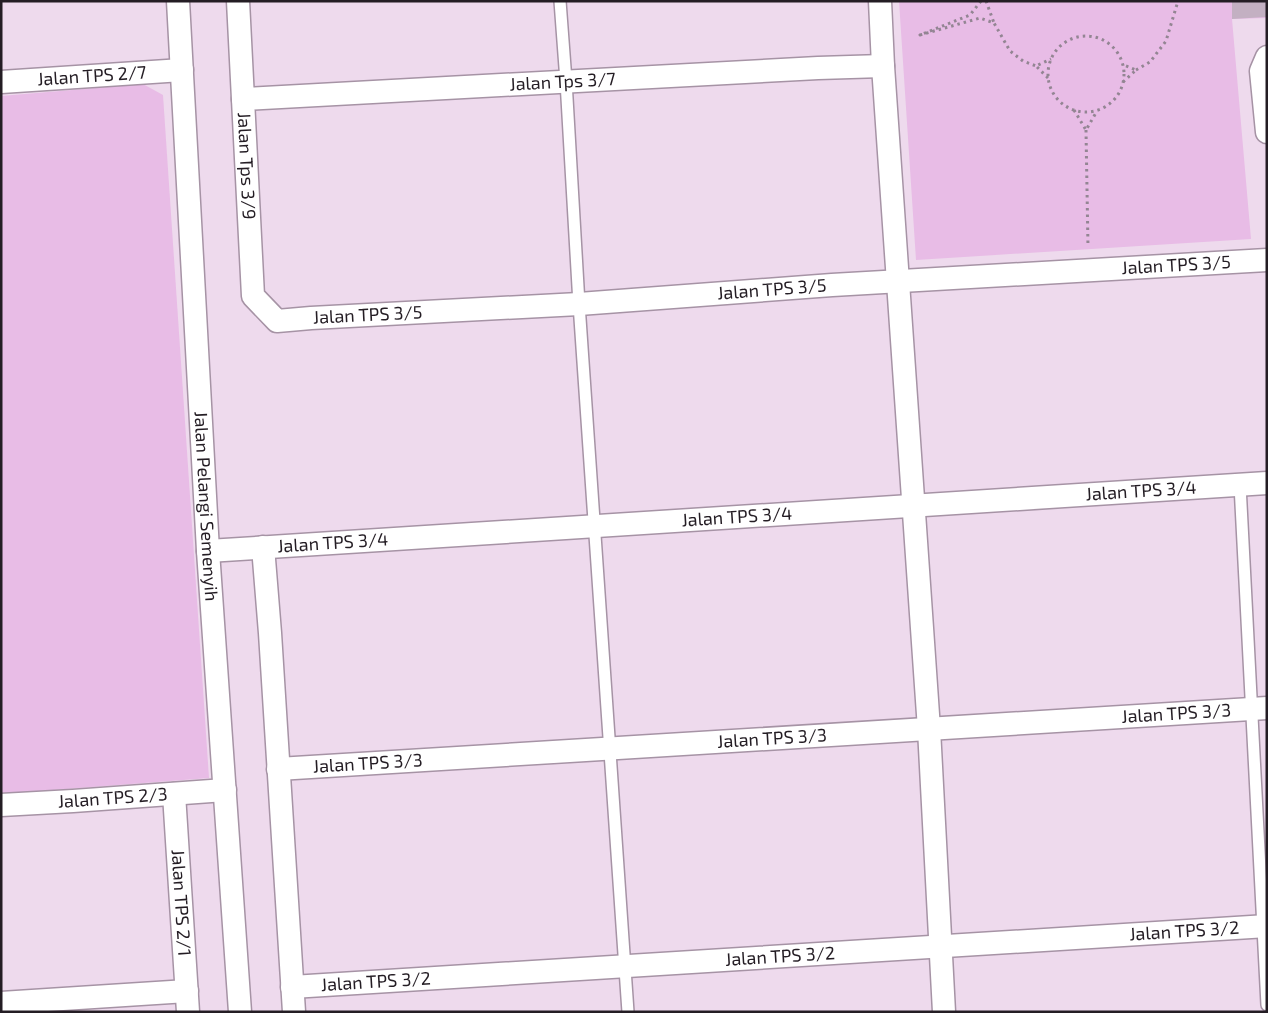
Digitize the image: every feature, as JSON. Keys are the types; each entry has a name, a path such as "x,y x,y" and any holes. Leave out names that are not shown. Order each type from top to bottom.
{"street":[{"name":"Jalan Pelangi Semenyih","path":"178,1 208,551 240,1012"},
{"name":"Jalan Tps 3/9","path":"238,1 253,296 277,321"},
{"path":"880,1 914,505 944,1012"},
{"path":"1267,57 1261,71 1267,132"},
{"name":"Jalan Tps 3/7","path":"243,99 883,66"},
{"name":"Jalan TPS 2/7","path":"1,82 182,70"},
{"name":"Jalan TPS 3/5","path":"277,321 579,304 832,285 1267,260"},
{"name":"Jalan TPS 3/4","path":"208,551 1267,483"},
{"path":"263,547 294,1012"},
{"name":"Jalan TPS 3/3","path":"278,769 1259,708"},
{"name":"Jalan TPS 2/3","path":"1,805 225,790"},
{"name":"Jalan TPS 2/1","path":"174,794 188,1002"},
{"name":"Jalan TPS 3/2","path":"292,987 1265,926"},
{"path":"1,1003 188,1002"}],"lane":[{"path":"560,1 628,1012"},
{"path":"1240,485 1259,708 1267,1005"}],"path":[{"path":"981,1 970,15 920,36 980,18 994,23"},
{"path":"986,1 994,23 1010,51 1023,61 1036,66 1048,78"},
{"path":"1123,82 1136,70 1150,62 1166,42 1178,1"},
{"path":"1085,36 1098,38 1118,52 1123,65 1124,76 1121,89 1114,99 1104,107 1093,111 1080,111 1068,108 1058,100 1048,78 1049,66 1054,54 1062,45 1073,38 1085,36"},
{"path":"1036,66 1052,59"},
{"path":"1123,65 1136,70"},
{"path":"1074,109 1086,130 1088,254"},
{"path":"1086,130 1098,110"}],"shaded area":[{"path":"899,1 1267,1 1267,18 1232,19 1251,239 916,260"},
{"path":"143,84 163,95 209,778 1,794 1,96"}],"building":[{"path":"1232,1 1267,1 1267,17 1232,19"}]}
